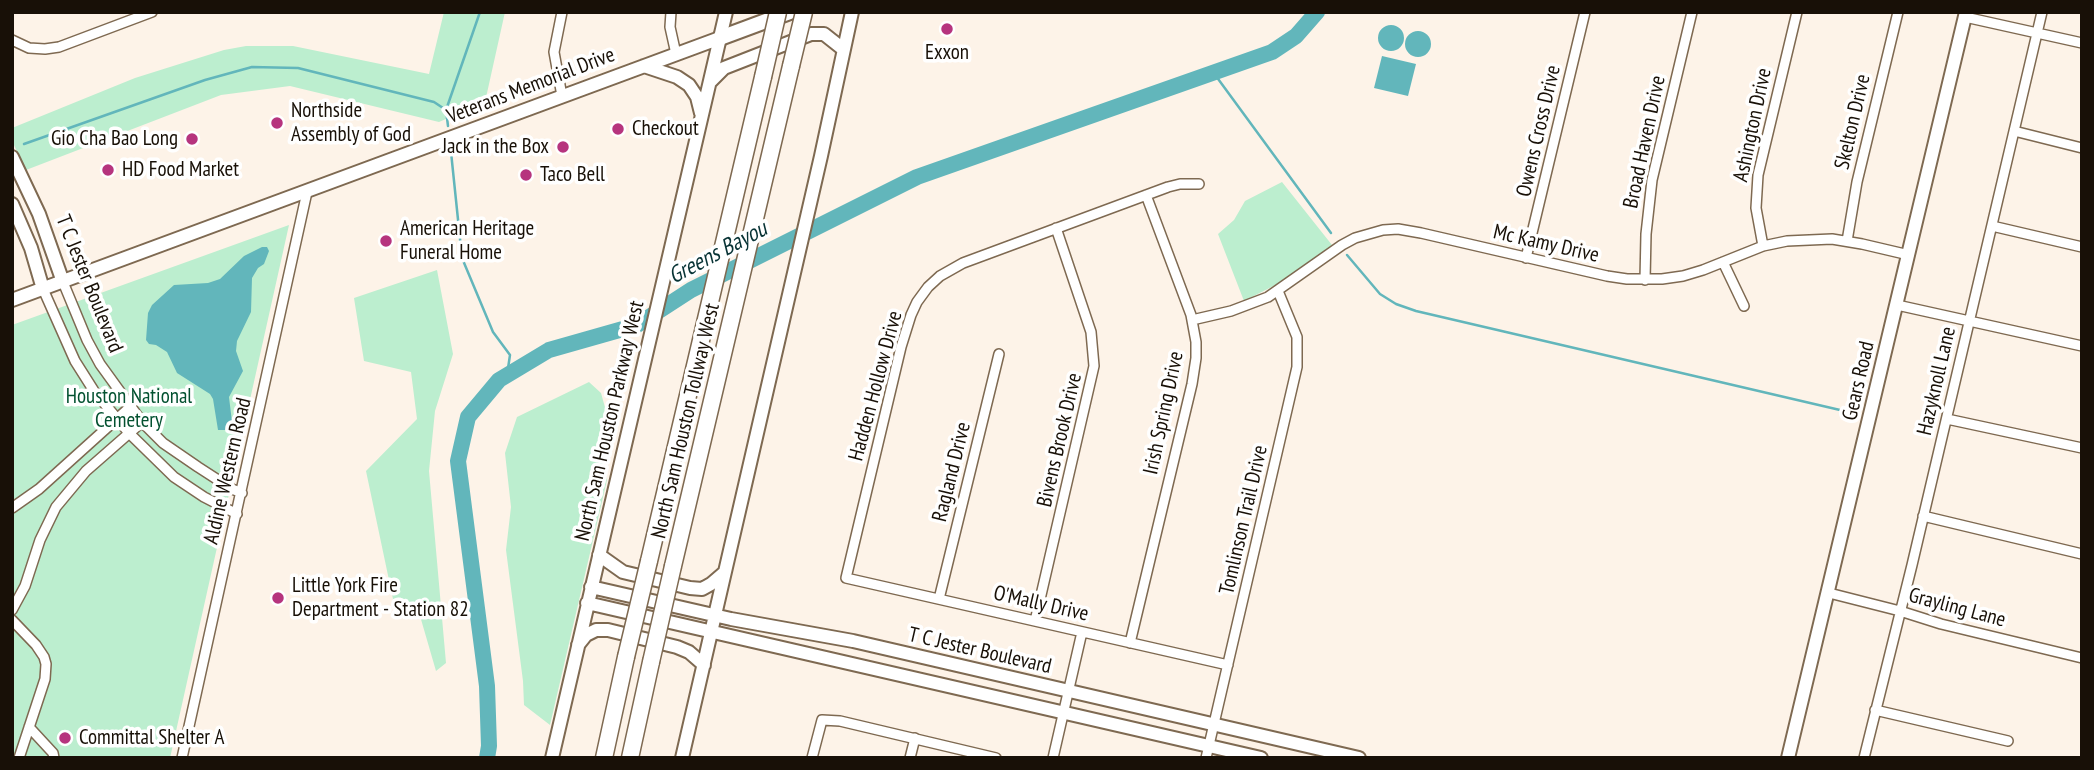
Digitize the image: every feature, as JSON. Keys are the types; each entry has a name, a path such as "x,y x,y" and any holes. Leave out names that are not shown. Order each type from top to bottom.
{"highway":[{"name":"North Sam Houston Tollway West","path":"604,758 778,12"},
{"name":"North Sam Houston Tollway West","path":"630,758 804,12"}],"main road":[{"name":"North Sam Houston Parkway West","path":"552,758 726,12"},
{"name":"Veterans Memorial Drive","path":"12,300 790,12"},
{"path":"682,758 852,12"},
{"name":"Gears Road","path":"1788,758 1966,15"},
{"path":"709,83 713,76 724,68 811,34 824,34 843,49"},
{"path":"644,66 677,77 689,85 697,97 701,116"},
{"name":"T C Jester Boulevard","path":"12,157 39,214 63,282"},
{"name":"T C Jester Boulevard","path":"12,204 31,248 43,289"},
{"path":"598,555 623,572 690,588 702,589 725,572"},
{"name":"T C Jester Boulevard","path":"591,587 930,659 1359,758"},
{"name":"T C Jester Boulevard","path":"587,603 1063,712 1207,752 1261,758"},
{"path":"578,645 586,635 596,630 607,630 677,647 689,652 704,664"},
{"path":"925,680 930,659"}],"street":[{"path":"12,40 29,48 59,47 123,17 152,12"},
{"path":"562,12 554,52 562,96"},
{"path":"671,12 670,27 676,54"},
{"name":"Owens Cross Drive","path":"1527,258 1585,12"},
{"name":"Broad Haven Drive","path":"1645,280 1647,211 1652,180 1692,12"},
{"name":"Ashington Drive","path":"1763,246 1756,208 1758,175 1797,12"},
{"name":"Skelton Drive","path":"1847,241 1857,182 1898,12"},
{"name":"Hazyknoll Lane","path":"1864,758 2042,12"},
{"path":"1966,15 2082,43"},
{"path":"2014,131 2082,148"},
{"name":"Hadden Hollow Drive","path":"846,578 901,347 917,302 928,287 948,271 1000,249 1146,195 1180,184 1199,184"},
{"name":"Aldine Western Road","path":"181,758 307,192"},
{"name":"Irish Spring Drive","path":"1130,643 1195,371 1196,342 1192,320 1146,195"},
{"path":"1992,226 2082,247"},
{"name":"Bivens Brook Drive","path":"1035,621 1094,366 1091,332 1056,228"},
{"name":"Mc Kamy Drive","path":"1192,320 1249,305 1278,291 1342,245 1355,238 1384,230 1398,229 1421,233 1607,276 1645,280 1683,276 1763,246 1787,241 1847,241 1909,255"},
{"path":"1723,262 1744,306"},
{"name":"T C Jester Boulevard","path":"63,282 100,364 142,422 163,443 242,493"},
{"name":"T C Jester Boulevard","path":"43,289 75,361 94,391 129,433 174,477 204,497 237,513"},
{"name":"Tomlinson Trail Drive","path":"1207,752 1297,367 1297,337 1278,291"},
{"path":"1896,305 2082,346"},
{"name":"Ragland Drive","path":"939,599 999,354"},
{"path":"12,508 39,489 130,407"},
{"path":"1947,419 2082,449"},
{"path":"12,610 26,586 40,540 61,501 86,471 142,422"},
{"path":"75,458 86,471"},
{"path":"1923,516 2082,554"},
{"name":"O'Mally Drive","path":"846,578 1228,665"},
{"name":"Grayling Lane","path":"1829,593 1941,624 2080,657"},
{"path":"12,620 36,645 46,664 45,679 19,758"},
{"path":"1053,758 1082,632"},
{"path":"1875,710 2008,741"},
{"path":"812,758 822,720 840,721 996,758"},
{"path":"29,727 53,753 54,758"},
{"path":"910,758 915,738"}],"green space":[{"path":"444,12 505,12 485,102 439,122 290,86 221,95 26,170 12,141 12,128 135,78 224,50 246,46 293,46 429,74"},
{"path":"1282,182 1332,245 1293,276 1244,301 1218,234 1234,220 1245,201"},
{"name":"Houston National Cemetery","path":"289,225 170,758 12,758 12,325"},
{"path":"437,270 453,354 435,411 429,471 446,663 436,671 418,609 393,599 366,471 417,419 411,372 364,361 354,298"},
{"path":"589,382 601,393 606,411 602,462 607,480 550,725 524,705 506,550 511,507 505,453 517,417"}],"water":[{"path":"1391,25 1400,29 1404,38 1400,47 1391,51 1382,47 1378,38 1382,29"},
{"path":"1418,31 1427,35 1431,44 1427,53 1418,57 1409,53 1405,44 1409,35"},
{"path":"1382,56 1416,64 1408,96 1374,88"},
{"path":"267,247 269,251 264,264 252,278 251,312 237,341 236,351 243,371 229,397 232,422 227,430 218,430 210,394 177,373 167,352 146,340 148,313 152,305 174,285 208,283 220,279 244,256"}],"waterway":[{"path":"448,126 446,110 480,12"},
{"name":"Greens Bayou","path":"487,758 487,686 458,461 468,417 499,380 549,350 637,325 691,290 917,177 1272,52 1296,36 1317,12"},
{"path":"24,144 205,80 252,67 298,68 434,102 446,110"},
{"path":"1213,72 1331,233"},
{"path":"451,152 462,258 493,332 510,355 507,375"},
{"path":"1347,255 1380,294 1396,304 1416,311 1840,410"}],"place":[{"name":"Exxon","path":"947,29"},
{"name":"Northside Assembly of God","path":"277,123"},
{"name":"Checkout","path":"618,129"},
{"name":"Gio Cha Bao Long","path":"192,139"},
{"name":"Jack in the Box","path":"563,147"},
{"name":"HD Food Market","path":"108,170"},
{"name":"Taco Bell","path":"526,175"},
{"name":"American Heritage Funeral Home","path":"386,241"},
{"name":"Little York Fire Department - Station 82","path":"278,598"},
{"name":"Committal Shelter A","path":"65,738"}]}
